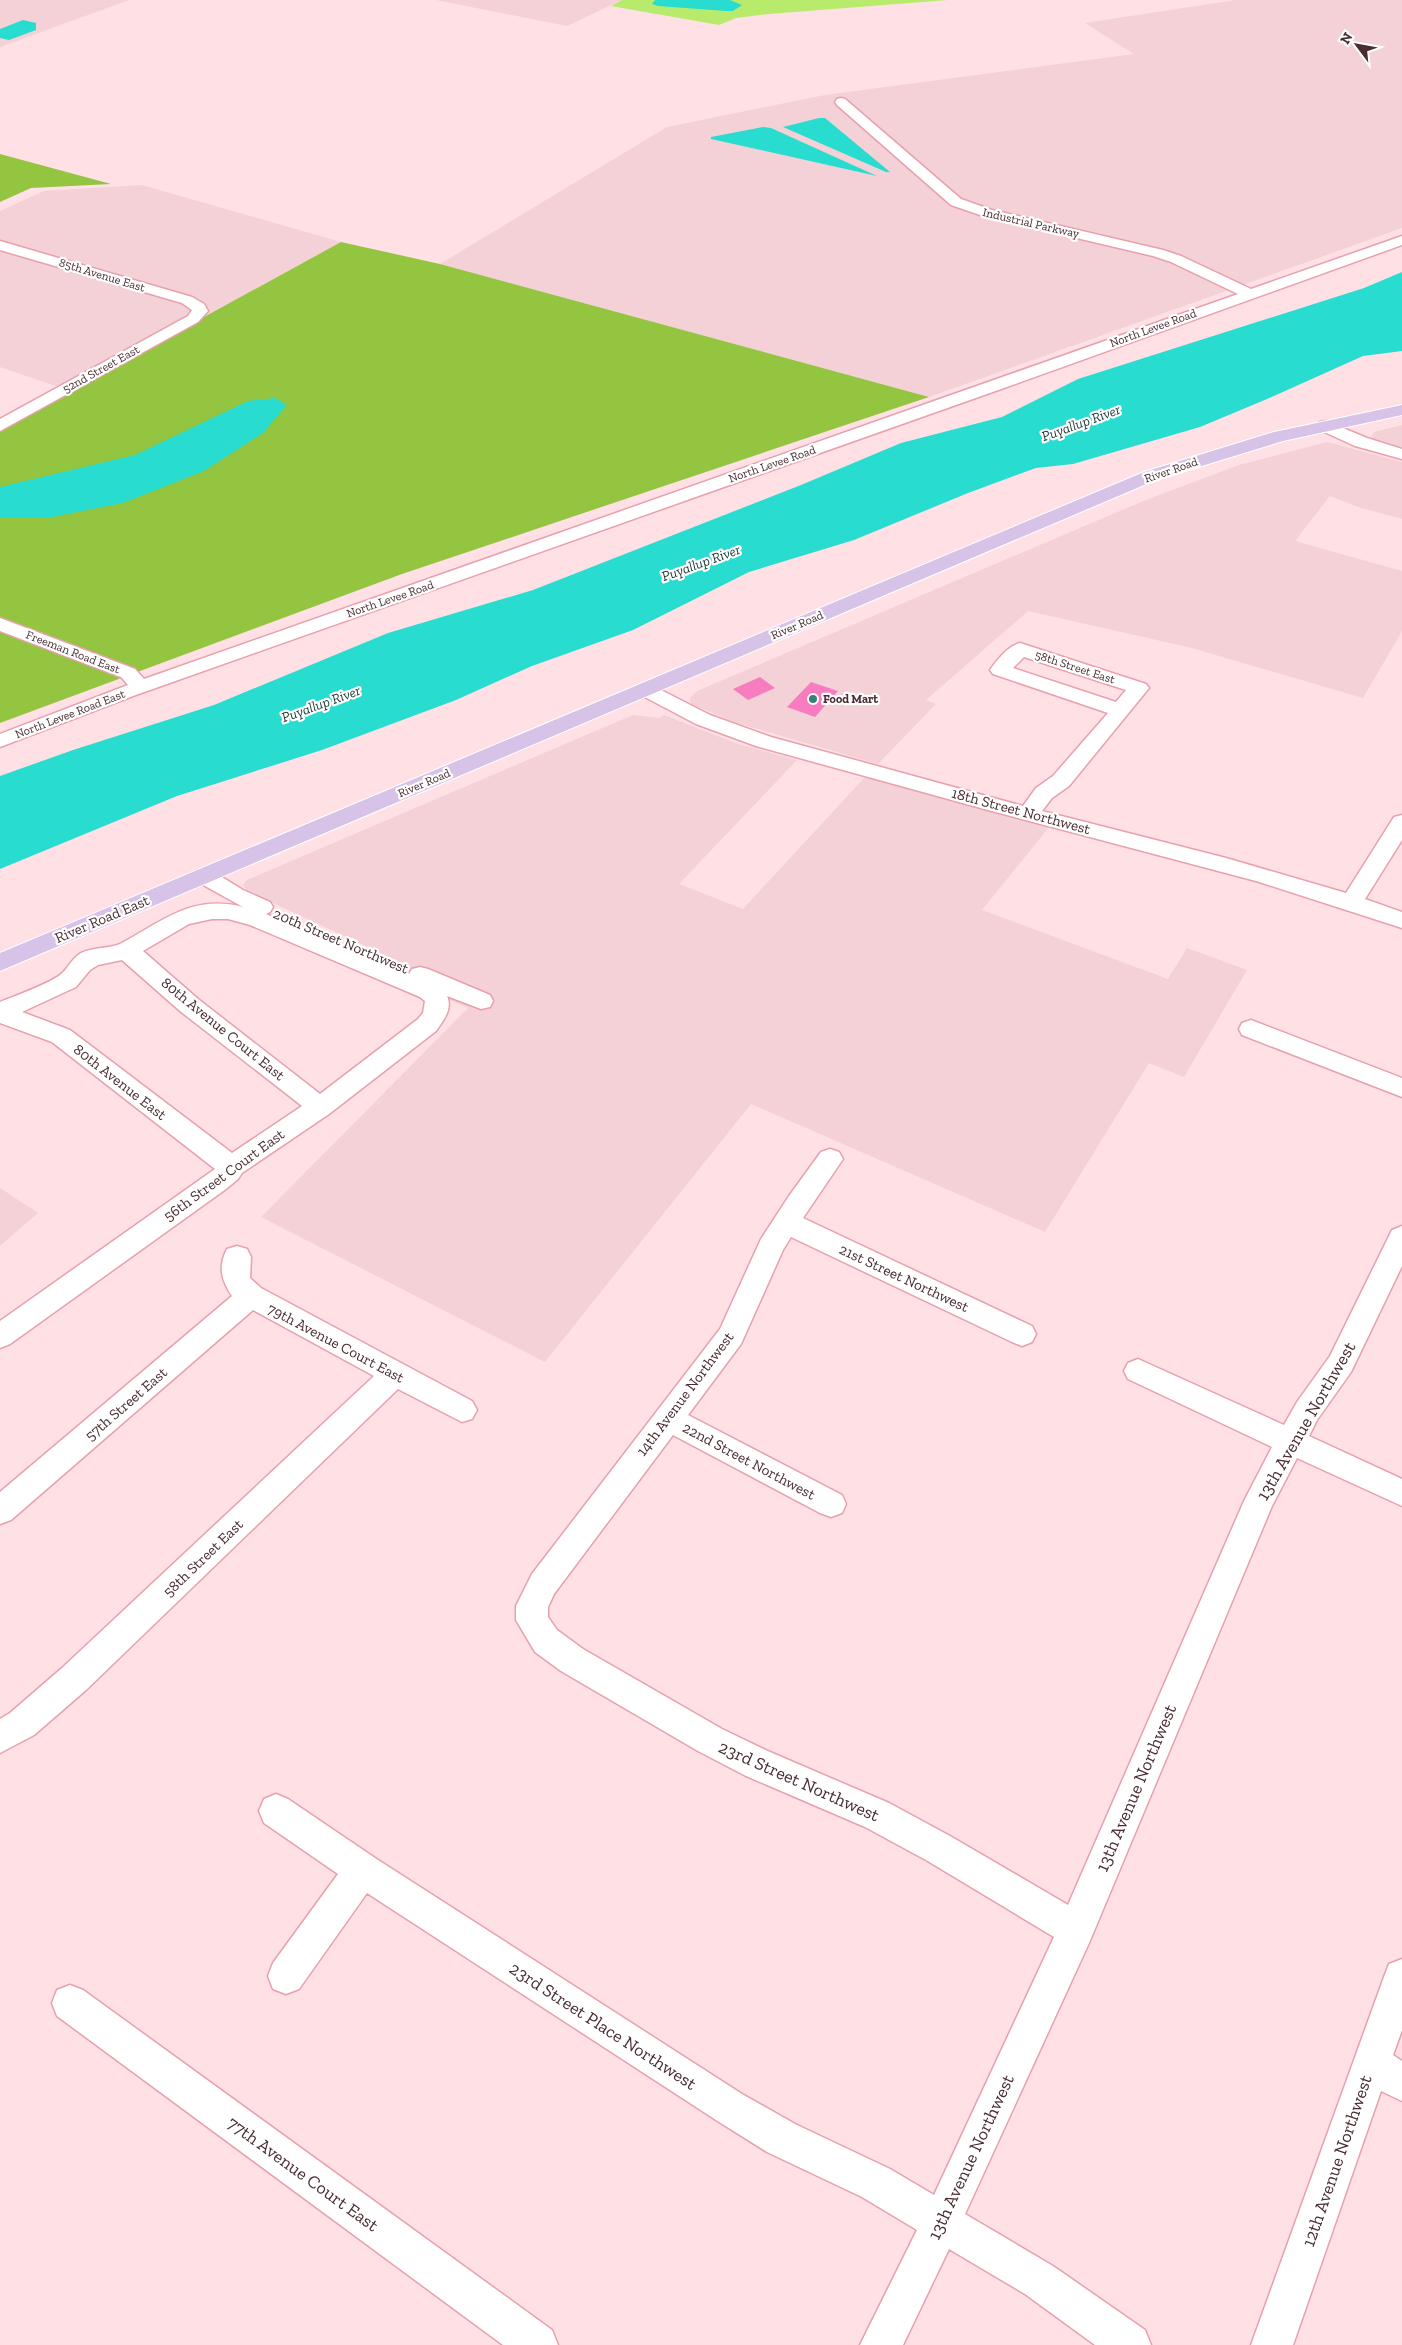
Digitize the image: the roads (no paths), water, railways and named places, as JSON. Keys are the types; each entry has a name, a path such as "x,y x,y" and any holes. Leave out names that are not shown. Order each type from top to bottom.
{"main road":[{"name":"River Road","path":"204,876 1150,476 1245,446 1402,410"},
{"name":"River Road East","path":"0,963 204,876"}],"street":[{"name":"Industrial Parkway","path":"841,102 956,202 988,213 1158,253 1176,259 1250,294"},
{"name":"North Levee Road","path":"141,687 998,385 1402,240"},
{"name":"85th Avenue East","path":"0,245 187,300 199,307 200,311"},
{"name":"52nd Street East","path":"0,426 193,319 200,311"},
{"path":"1326,426 1361,442 1402,454"},
{"name":"Freeman Road East","path":"0,624 128,673 141,687"},
{"name":"58th Street East","path":"1028,814 1044,793 1061,781 1120,710 1138,688 1020,649 1000,670 1120,710"},
{"name":"North Levee Road East","path":"0,741 141,687"},
{"name":"18th Street Northwest","path":"646,690 687,714 748,737 1028,814 1173,850 1352,902 1402,920"},
{"path":"1352,902 1402,822"},
{"name":"20th Street Northwest","path":"204,876 235,895 481,1001"},
{"path":"0,1013 68,981 82,964 91,958 126,951 182,918 212,911 228,911 258,919 428,991 437,999 437,1004"},
{"name":"80th Avenue Court East","path":"126,951 137,958 189,1005 320,1107"},
{"name":"56th Street Court East","path":"0,1336 216,1182 231,1167 320,1107 427,1025 435,1015 437,1004"},
{"name":"80th Avenue East","path":"0,1013 61,1036 231,1167"},
{"path":"1251,1029 1402,1088"},
{"name":"14th Avenue Northwest","path":"532,1620 532,1606 544,1584 667,1418 731,1336 758,1273 786,1222 830,1160"},
{"name":"21st Street Northwest","path":"786,1222 1022,1334"},
{"name":"13th Avenue Northwest","path":"881,2345 941,2223 1076,1930 1227,1571 1259,1501 1313,1401 1341,1364 1402,1237"},
{"name":"79th Avenue Court East","path":"236,1257 234,1275 242,1289 251,1296 394,1375 462,1410"},
{"name":"57th Street East","path":"0,1511 251,1296"},
{"path":"1138,1371 1402,1494"},
{"name":"58th Street East","path":"3,1736 22,1724 74,1679 394,1375"},
{"name":"22nd Street Northwest","path":"667,1418 831,1504"},
{"name":"23rd Street Northwest","path":"532,1620 540,1635 559,1651 666,1716 758,1764 877,1815 938,1848 1076,1930"},
{"name":"23rd Street Place Northwest","path":"276,1810 363,1870 729,2107 782,2138 876,2183 941,2223"},
{"path":"286,1976 363,1870"},
{"name":"12th Avenue Northwest","path":"1272,2345 1387,2073 1402,1977"},
{"name":"77th Avenue Court East","path":"70,2003 537,2345"},
{"path":"941,2223 1039,2280 1130,2345"}],"water":[{"path":"655,0 730,0 742,5 733,11 726,11 658,6 652,4"},
{"path":"23,20 36,23 36,30 9,40 0,38 0,29"},
{"path":"825,118 890,172 886,172 783,127"},
{"path":"763,127 771,128 877,176 711,139 711,137"},
{"name":"Puyallup River","path":"1402,272 1402,351 1363,356 1200,427 1073,464 1036,468 968,493 854,540 749,572 633,630 532,666 456,700 322,750 177,796 0,869 0,776 73,750 214,705 388,633 533,590 801,485 901,443 1002,417 1078,379 1364,288"},
{"path":"275,398 287,405 263,433 204,471 123,503 47,518 0,518 0,487 135,455 248,401"}],"place":[{"name":"Food Mart","path":"813,699"}]}
